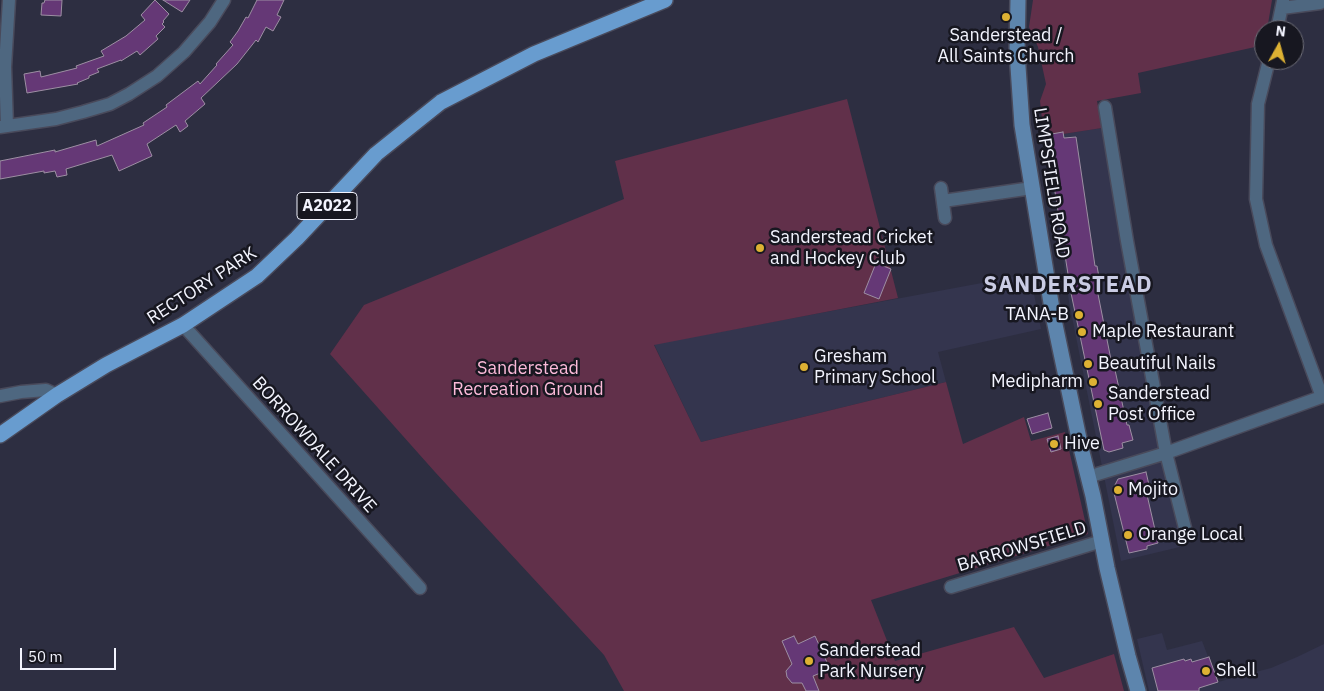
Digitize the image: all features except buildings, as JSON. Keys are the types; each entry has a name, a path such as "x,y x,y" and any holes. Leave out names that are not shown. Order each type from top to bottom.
{"main road":[{"name":"RECTORY PARK","path":"0,435 57,395 106,365 183,324 257,276 297,238 376,154 441,102 534,54 665,0"},
{"name":"LIMPSFIELD ROAD","path":"1018,0 1018,86 1024,141 1053,315 1102,541 1128,656 1138,691"}],"street":[{"path":"9,0 3,126 78,114 110,104 129,94 157,76 184,52 210,22 224,0"},
{"path":"1279,20 1282,4 1320,4"},
{"path":"1088,477 1166,453 1323,397 1266,245 1256,199 1258,104 1266,70"},
{"path":"1105,107 1127,241 1166,453 1186,532"},
{"path":"941,188 945,218"},
{"path":"942,201 1032,188"},
{"name":"BORROWDALE DRIVE","path":"183,324 420,588"},
{"path":"0,396 46,390 57,395"},
{"name":"BARROWSFIELD","path":"952,586 1102,541"}],"shaded area":[{"path":"1102,128 1162,455 1184,546 1121,561 1069,302 1044,137"},
{"name":"Gresham Primary School","path":"1030,274 1041,329 938,352 946,382 701,442 654,344"},
{"path":"1162,633 1167,650 1202,641 1218,682 1271,668 1324,644 1324,691 1149,691 1137,639"}],"green space":[{"path":"1033,0 1272,0 1269,20 1254,20 1254,47 1138,73 1141,93 1097,101 1102,128 1044,137 1040,101 1046,84 1038,47 1029,27"},
{"name":"Sanderstead Recreation Ground","path":"847,99 898,298 654,345 701,442 946,382 963,444 1024,417 1031,441 1065,432 1088,534 871,600 895,661 1014,627 1044,678 1114,654 1124,691 624,691 604,655 435,472 330,354 364,305 624,199 615,161"}],"place":[{"name":"Sanderstead / All Saints Church","path":"1006,17"},
{"name":"Sanderstead Cricket and Hockey Club","path":"760,248"},
{"name":"TANA-B","path":"1079,315"},
{"name":"Maple Restaurant","path":"1082,332"},
{"name":"Beautiful Nails","path":"1088,364"},
{"name":"Gresham Primary School","path":"804,367"},
{"name":"Medipharm","path":"1093,382"},
{"name":"Sanderstead Post Office","path":"1098,404"},
{"name":"Hive","path":"1054,444"},
{"name":"Mojito","path":"1118,490"},
{"name":"Orange Local","path":"1128,535"},
{"name":"Sanderstead Park Nursery","path":"809,661"},
{"name":"Shell","path":"1206,671"}],"district":[{"name":"SANDERSTEAD","path":"1068,286"}]}
